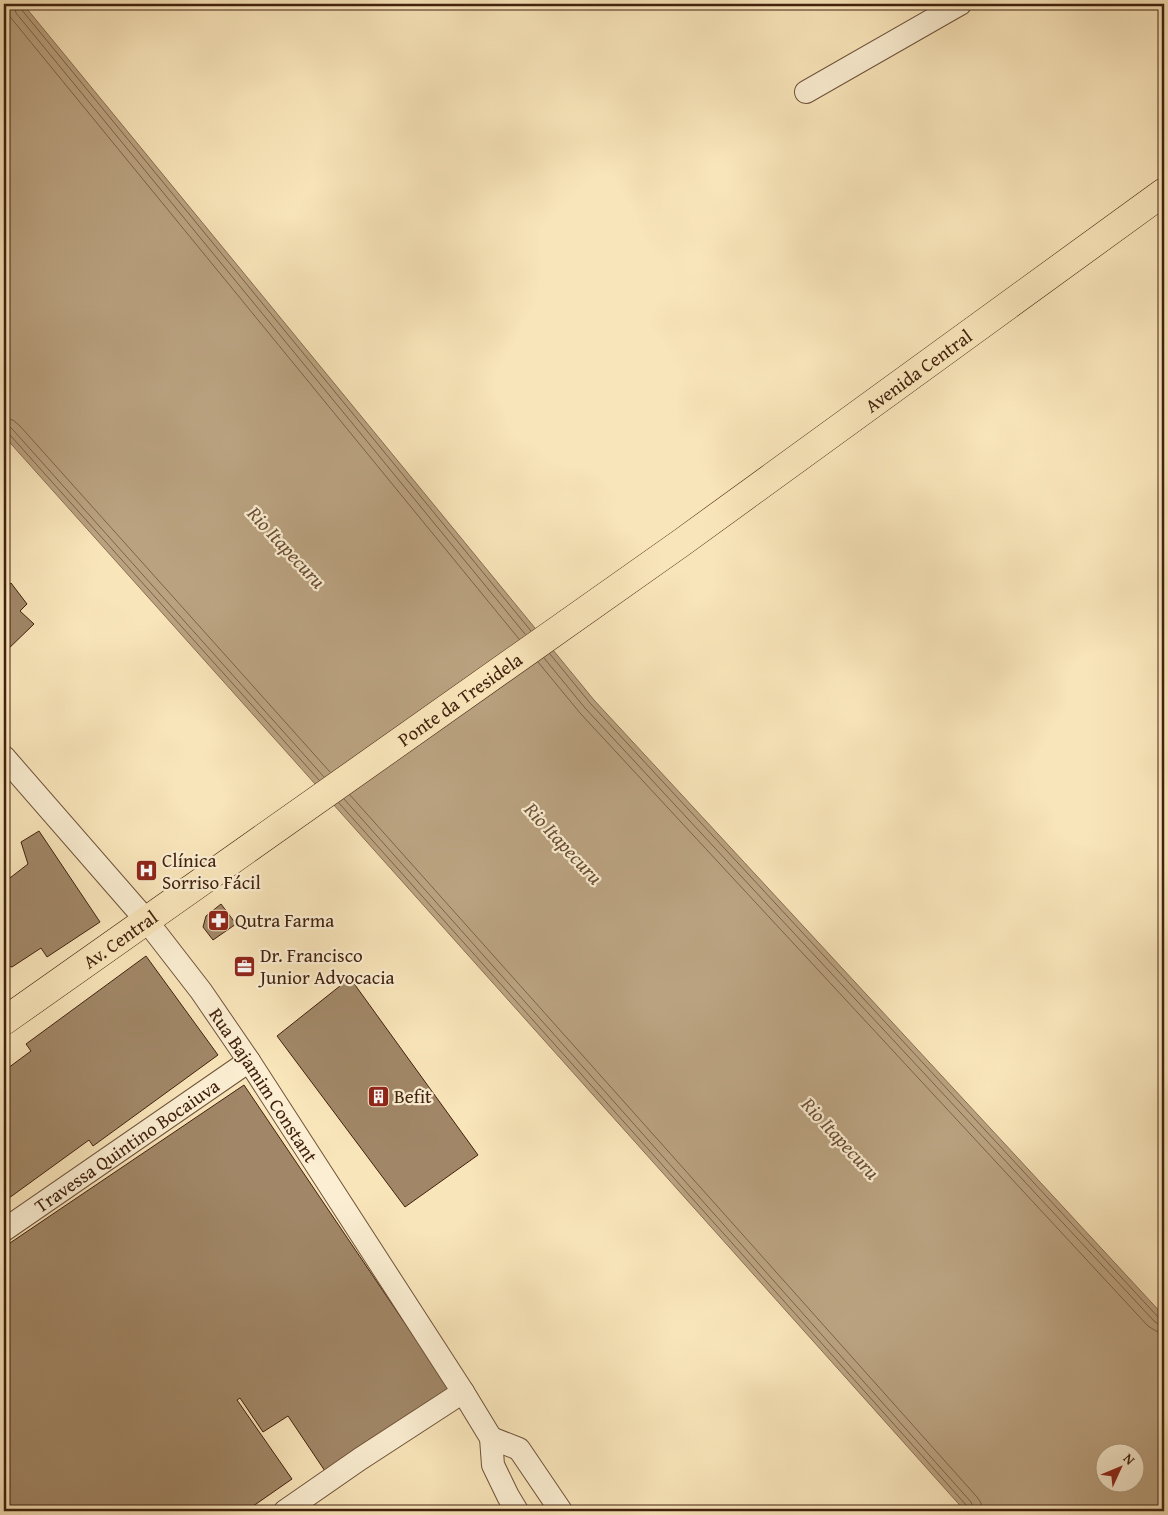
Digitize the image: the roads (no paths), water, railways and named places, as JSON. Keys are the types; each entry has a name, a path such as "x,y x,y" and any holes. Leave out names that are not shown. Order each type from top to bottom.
{"main road":[{"name":"Avenida Central","path":"681,543 1162,195"},
{"name":"Ponte da Tresidela","path":"236,856 681,543"},
{"name":"Av. Central","path":"4,1021 236,856"}],"street":[{"path":"806,92 960,4"},
{"name":"Rua Bajamim Constant","path":"4,757 146,920 201,991 249,1061 491,1438 493,1465 517,1511"},
{"name":"Travessa Quintino Bocaiuva","path":"4,1230 249,1061"},
{"path":"285,1511 360,1459 463,1392"},
{"path":"491,1438 519,1449 561,1511"}],"water":[{"name":"Rio Itapecuru","path":"4,4 23,4 594,700 1164,1316 1164,1511 965,1511 4,436"}],"place":[{"name":"Clínica Sorriso Fácil","path":"146,871"},
{"name":"Qutra Farma","path":"219,920"},
{"name":"Dr. Francisco Junior Advocacia","path":"244,966"},
{"name":"Befit","path":"378,1096"}]}
